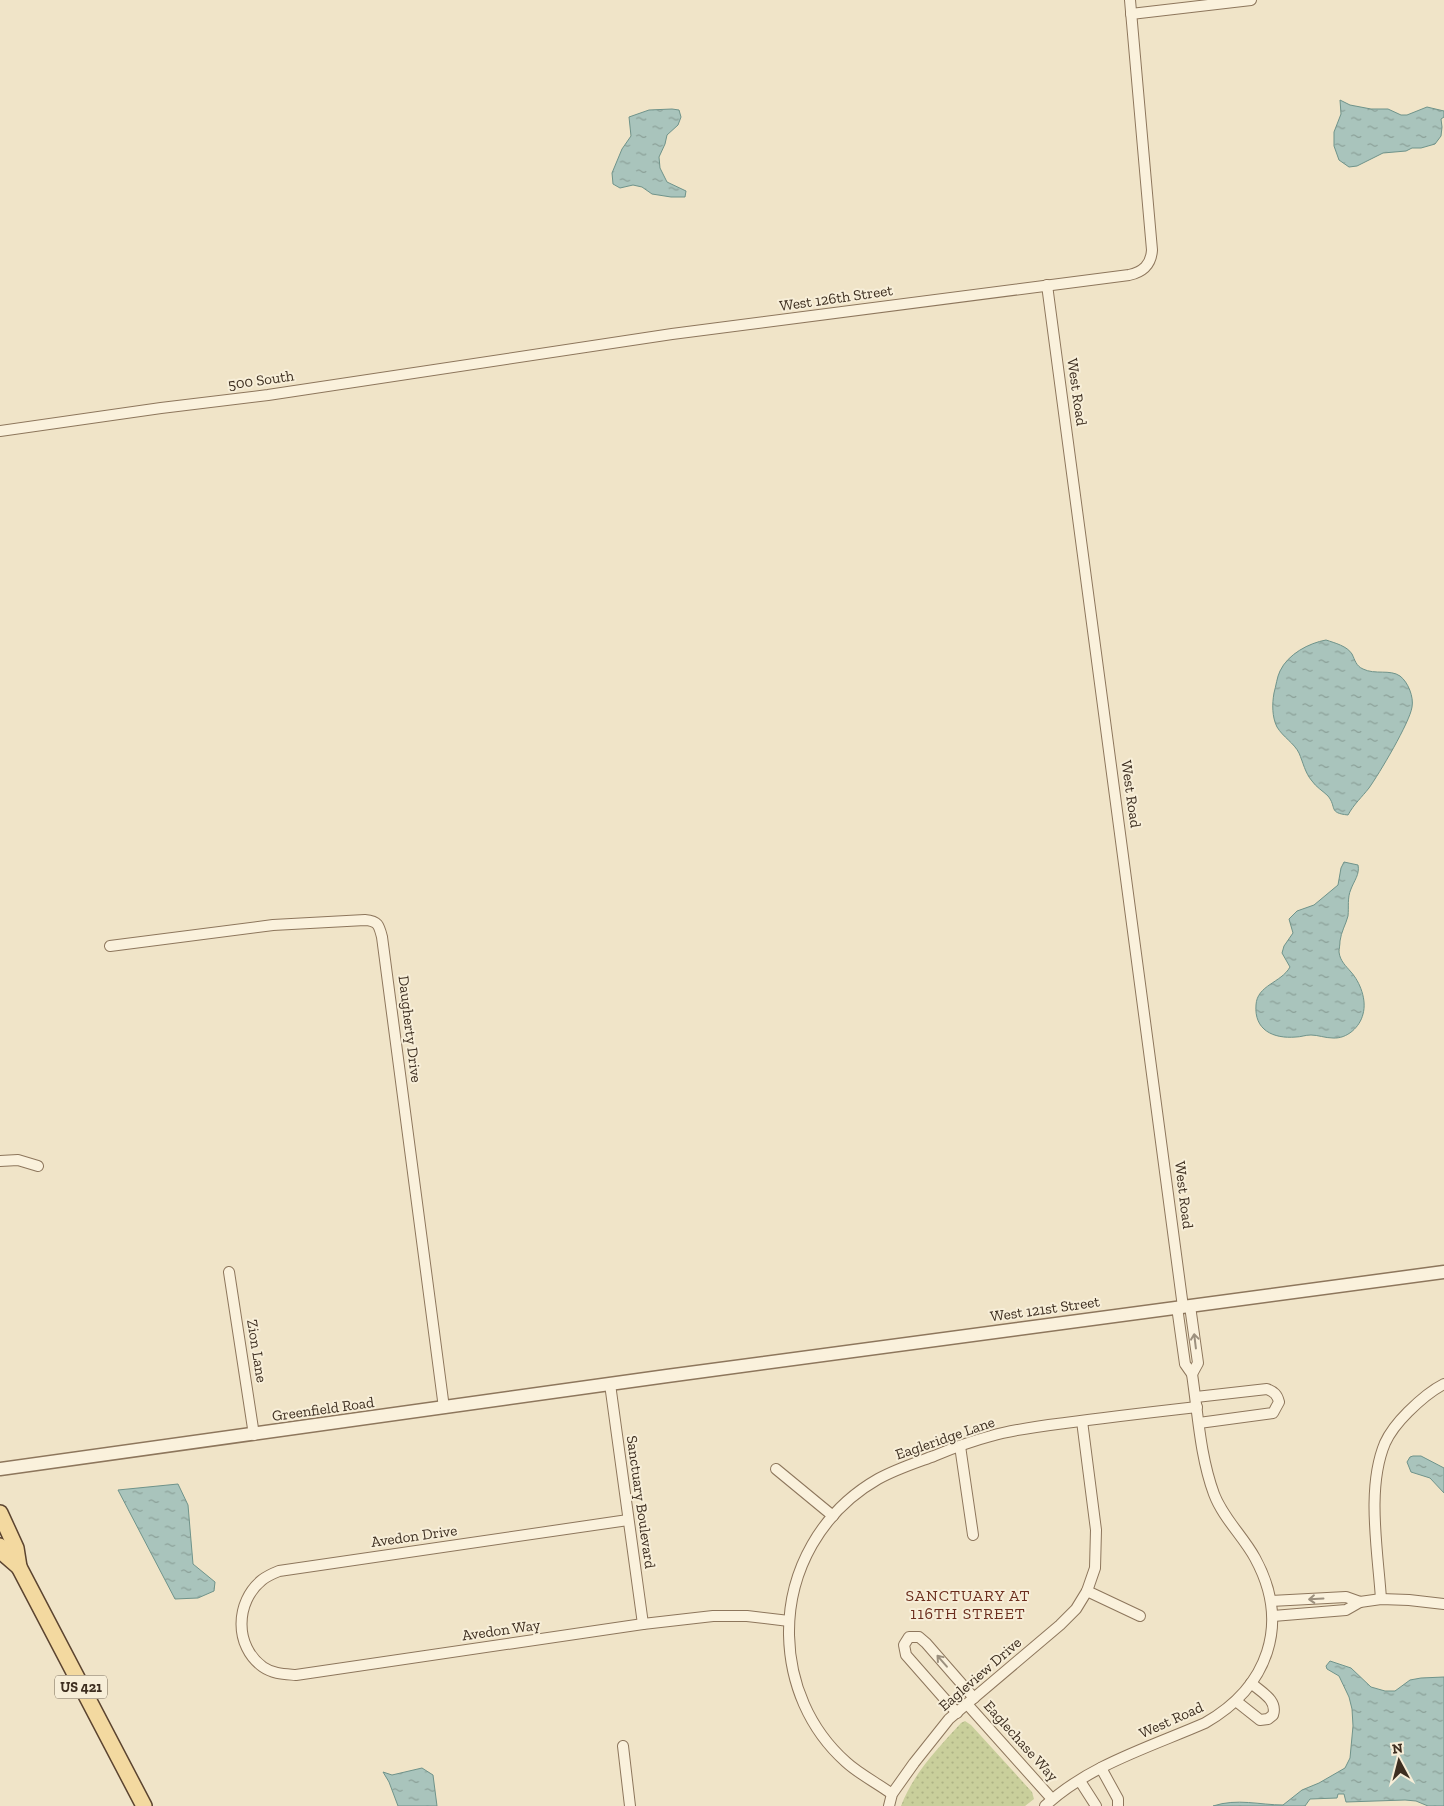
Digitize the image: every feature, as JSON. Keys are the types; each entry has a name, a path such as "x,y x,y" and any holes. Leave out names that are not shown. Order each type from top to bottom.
{"main road":[{"name":"US 421","path":"0,1513 16,1548 19,1567 144,1806"},
{"name":"US 421","path":"0,1546 4,1554 19,1567"}],"street":[{"path":"1130,0 1131,14 1251,0"},
{"name":"West 126th Street","path":"527,357 679,333 1129,276 1140,273 1148,266 1152,250 1131,14"},
{"name":"West Road","path":"1048,285 1184,1306 1185,1364 1192,1374 1204,1460 1215,1497 1254,1556 1266,1582 1273,1616 1267,1652 1259,1671 1236,1701 1205,1723 1101,1768 1048,1802"},
{"name":"500 South","path":"0,431 161,408 278,394 527,357"},
{"name":"Daugherty Drive","path":"110,946 273,925 365,920 372,921 379,926 382,937 444,1408"},
{"path":"0,1161 18,1160 38,1166"},
{"name":"Zion Lane","path":"229,1272 254,1435"},
{"name":"West 121st Street","path":"650,1378 1444,1272"},
{"name":"Greenfield Road","path":"0,1469 254,1435 650,1378"},
{"name":"Sanctuary Boulevard","path":"610,1384 643,1624"},
{"path":"1381,1600 1375,1504 1376,1480 1380,1459 1386,1442 1403,1417 1426,1395 1444,1384"},
{"name":"Eagleridge Lane","path":"892,1794 847,1763 820,1734 808,1714 791,1664 789,1622 795,1583 811,1545 832,1516 857,1493 879,1478 906,1466 992,1435 1267,1389 1278,1396 1277,1408 1272,1413 1199,1423"},
{"name":"Eagleview Drive","path":"889,1806 892,1794 914,1763 950,1719 1060,1625 1076,1609 1087,1591 1095,1568 1096,1536 1082,1421"},
{"path":"960,1446 973,1536"},
{"path":"776,1469 832,1516"},
{"name":"Avedon Drive","path":"240,1630 243,1607 251,1592 263,1579 279,1570 628,1520"},
{"path":"1087,1591 1140,1616"},
{"path":"1271,1601 1346,1597 1360,1602"},
{"path":"1273,1616 1346,1610 1360,1602 1381,1600 1409,1600 1444,1604"},
{"name":"Avedon Way","path":"240,1630 255,1660 264,1668 280,1674 296,1675 643,1624 731,1615 789,1622"},
{"name":"Eaglechase Way","path":"957,1713 906,1655 904,1645 909,1637 918,1637 926,1643 1048,1802"},
{"path":"1236,1701 1260,1720 1268,1719 1273,1715 1275,1707 1273,1702 1251,1683"},
{"path":"623,1746 630,1806"},
{"path":"1101,1768 1118,1799 1118,1806"},
{"path":"1080,1781 1096,1806"}],"green space":[{"path":"965,1721 971,1725 1032,1792 1034,1799 1025,1806 901,1806 919,1772 961,1723"}],"water":[{"path":"1340,100 1350,105 1371,109 1388,109 1401,115 1407,115 1427,107 1444,111 1444,117 1441,119 1441,136 1435,144 1421,148 1412,148 1406,151 1383,153 1357,166 1349,167 1339,160 1334,146 1334,132 1341,114"},
{"path":"649,110 679,110 681,117 678,125 667,135 659,157 660,168 667,182 686,191 685,197 652,194 642,187 633,185 620,188 613,184 612,173 622,149 631,136 629,117"},
{"path":"1326,640 1347,649 1352,654 1357,665 1363,669 1400,676 1408,686 1412,699 1410,714 1394,748 1380,772 1348,815 1335,811 1328,796 1315,785 1306,771 1299,753 1277,727 1273,715 1274,693 1279,673 1288,659 1300,650"},
{"path":"1344,862 1358,865 1358,868 1350,892 1348,916 1339,952 1342,961 1354,976 1362,991 1364,1009 1361,1019 1356,1028 1338,1038 1311,1035 1288,1037 1273,1034 1262,1027 1258,1021 1256,1005 1260,993 1281,977 1290,967 1282,953 1284,946 1293,933 1289,919 1297,911 1314,905 1338,885"},
{"path":"1413,1456 1421,1456 1444,1468 1444,1493 1430,1478 1411,1472 1407,1462"},
{"path":"178,1484 188,1505 193,1564 215,1582 214,1591 198,1598 175,1599 118,1490"},
{"path":"1330,1661 1351,1668 1371,1687 1385,1691 1395,1691 1410,1680 1444,1677 1444,1806 1428,1806 1416,1801 1405,1800 1346,1802 1344,1794 1338,1794 1337,1798 1310,1799 1305,1806 1213,1806 1231,1802 1283,1805 1302,1790 1319,1783 1345,1768 1350,1758 1353,1726 1352,1709 1349,1697 1339,1676 1327,1669 1326,1666"},
{"path":"422,1768 433,1775 437,1806 398,1806 383,1772 392,1775"}],"district":[{"name":"SANCTUARY AT 116TH STREET","path":"968,1604"}]}
